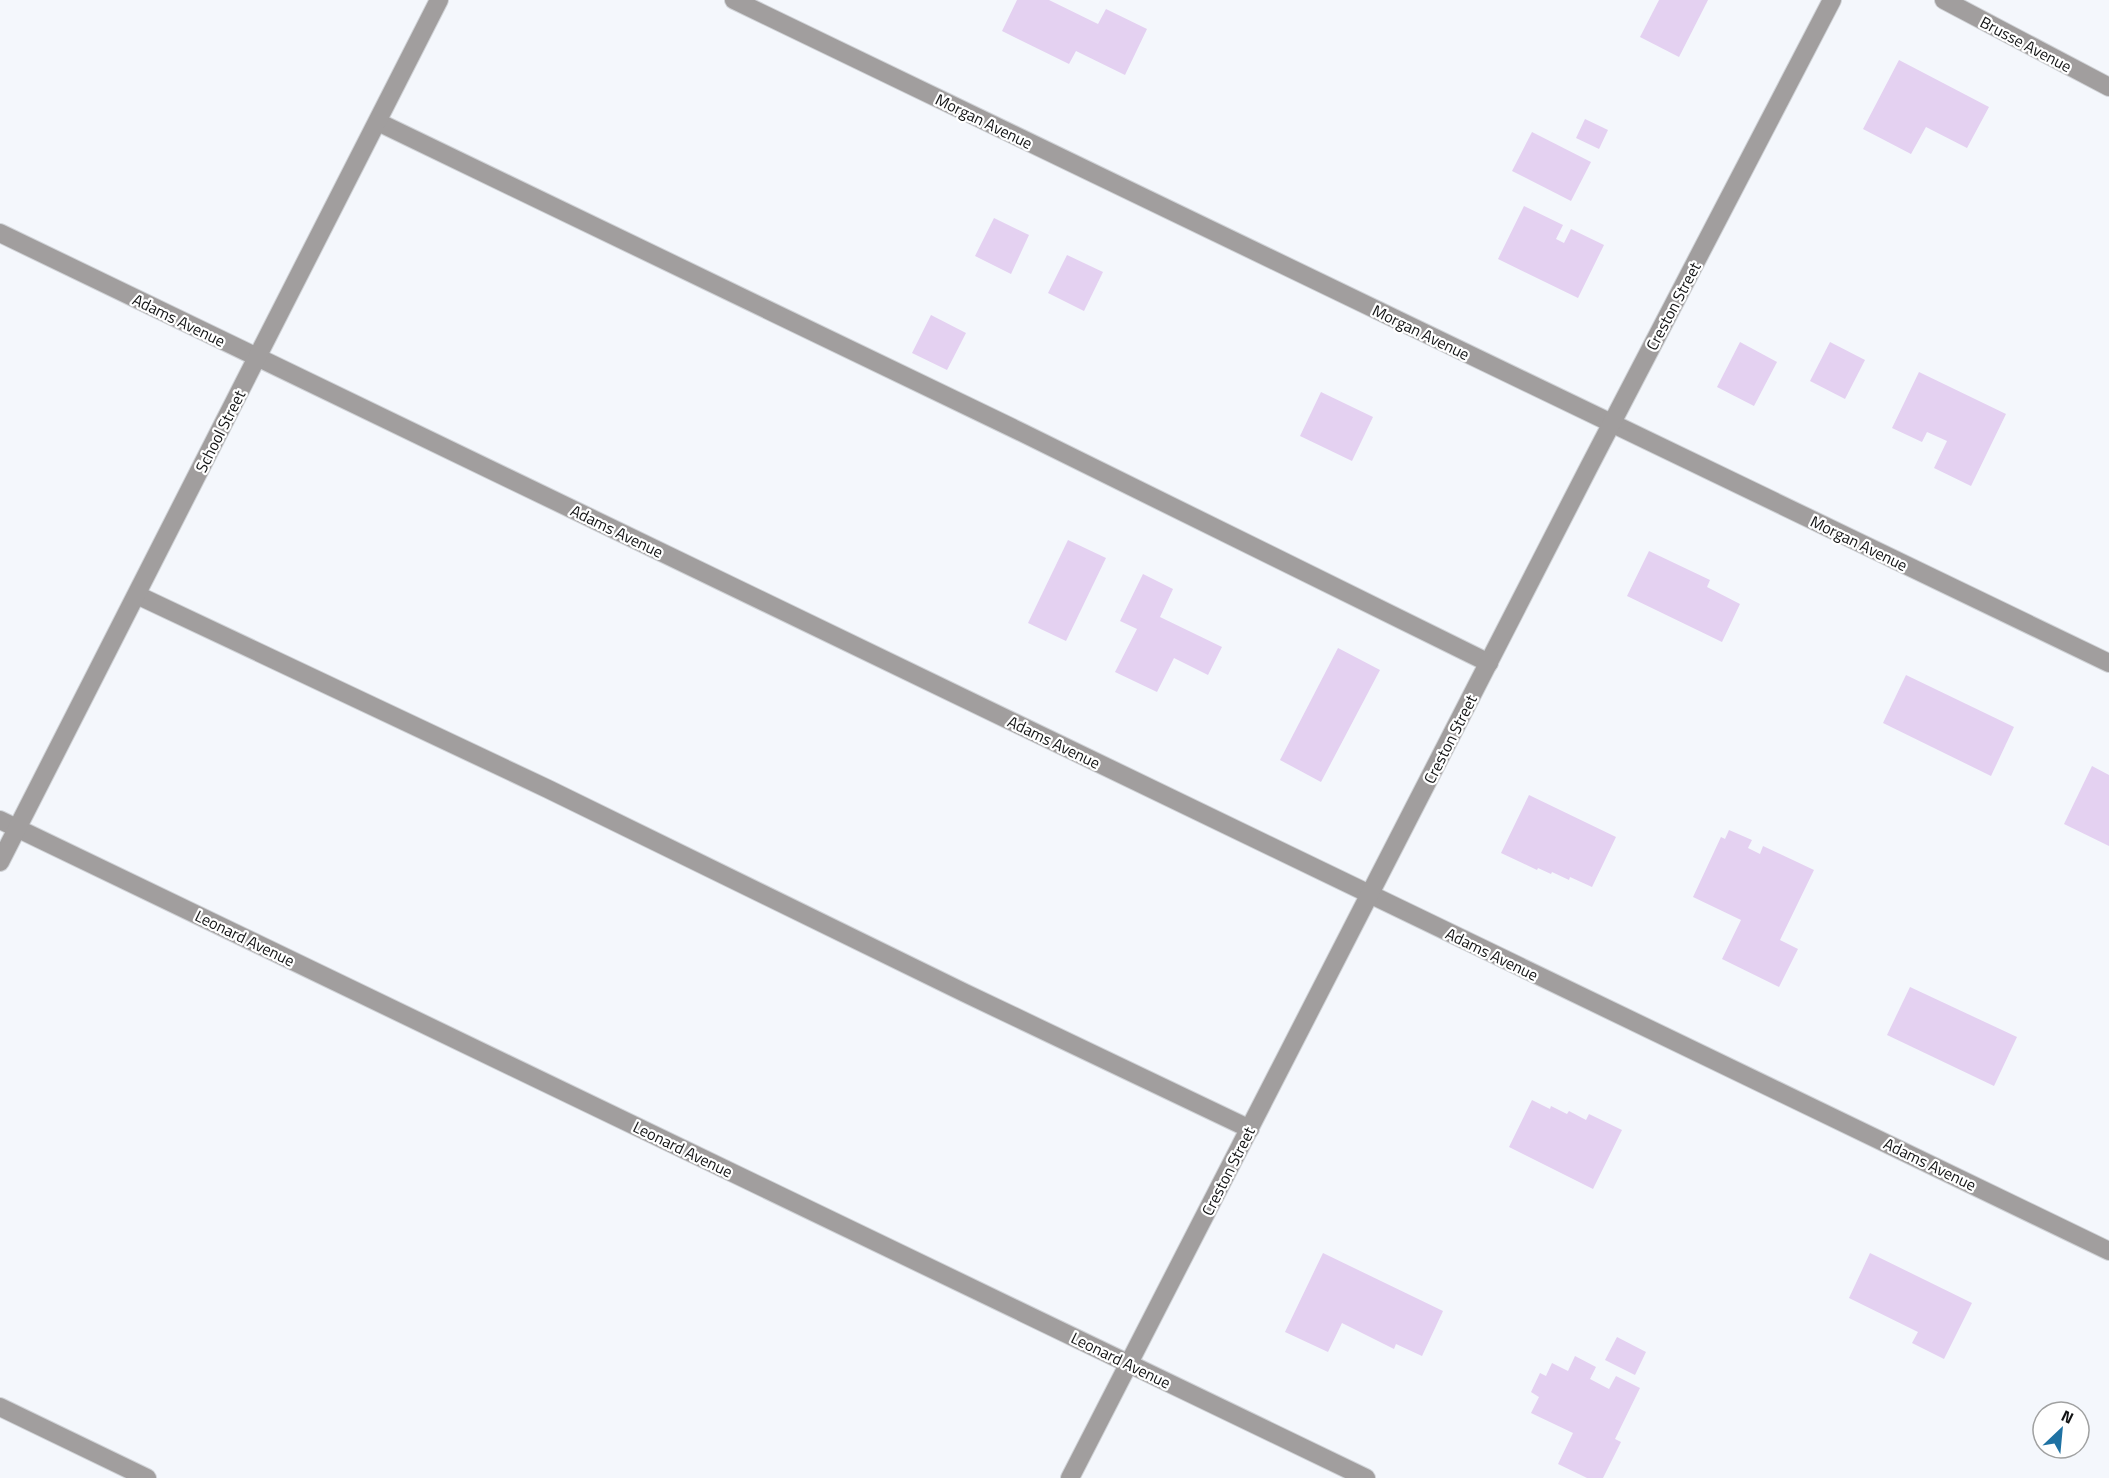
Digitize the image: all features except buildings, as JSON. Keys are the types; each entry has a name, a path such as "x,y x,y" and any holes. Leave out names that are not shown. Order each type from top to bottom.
{"street":[{"name":"School Street","path":"0,862 439,0"},
{"name":"Morgan Avenue","path":"734,0 2109,663"},
{"name":"Creston Street","path":"1070,1478 1611,424 1832,0"},
{"name":"Brusse Avenue","path":"1944,0 2109,87"},
{"path":"378,122 1002,423 1490,663"},
{"name":"Adams Avenue","path":"0,233 2109,1251"},
{"path":"137,595 548,789 964,993 1250,1129"},
{"name":"Leonard Avenue","path":"0,820 1366,1478"},
{"path":"0,1407 147,1478"}]}
